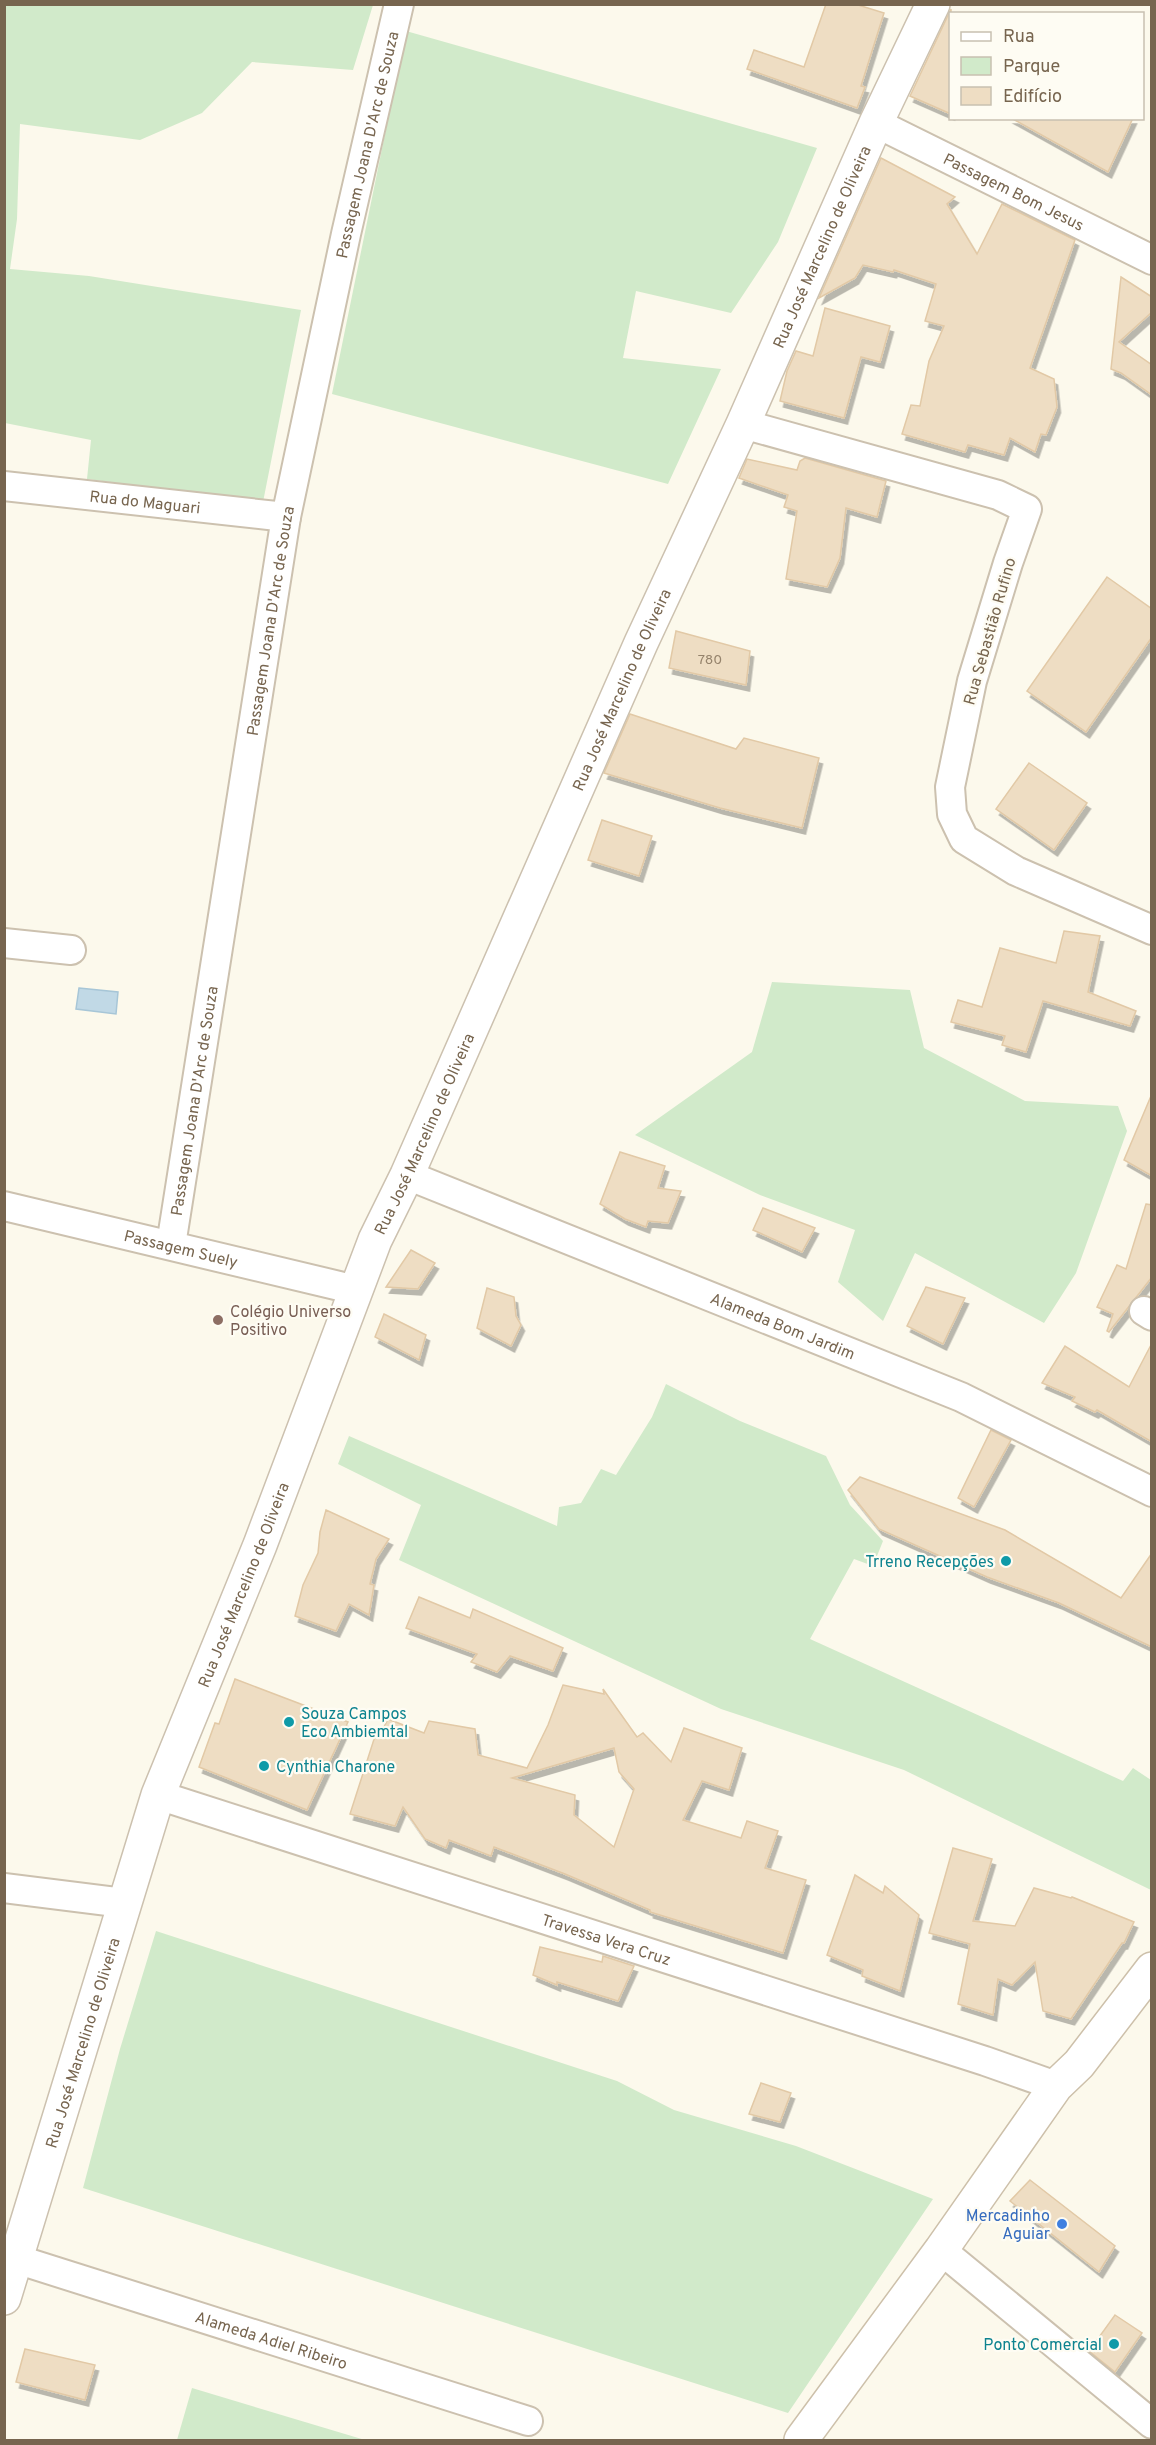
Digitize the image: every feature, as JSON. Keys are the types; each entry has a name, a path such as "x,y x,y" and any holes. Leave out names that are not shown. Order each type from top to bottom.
{"street":[{"name":"Passagem Joana D'Arc de Souza","path":"171,1245 286,517 346,234 399,4"},
{"name":"Rua José Marcelino de Oliveira","path":"4,2298 158,1795 260,1545 375,1240 407,1175 641,643 743,424 876,123 933,4"},
{"name":"Passagem Bom Jesus","path":"876,123 1152,260"},
{"name":"Rua Sebastião Rufino","path":"743,424 999,495 1026,509 972,681 950,787 952,814 964,839 1016,871 1152,930"},
{"name":"Rua do Maguari","path":"4,486 286,517"},
{"path":"4,943 71,950"},
{"name":"Alameda Bom Jardim","path":"407,1175 961,1397 1152,1492"},
{"name":"Passagem Suely","path":"4,1206 356,1290"},
{"name":"Travessa Vera Cruz","path":"158,1795 974,2057 1056,2086"},
{"path":"4,1888 124,1903"},
{"path":"801,2440 941,2250 1056,2086 1079,2064 1152,1969"},
{"path":"941,2250 1152,2424"},
{"name":"Alameda Adiel Ribeiro","path":"16,2259 528,2421"}],"green space":[{"path":"5,5 373,5 353,70 252,62 202,113 140,140 20,124 17,219 10,269 89,276 301,310 263,502 87,479 91,440 5,423"},
{"path":"406,31 817,148 778,242 731,313 636,291 623,358 721,369 668,484 332,394"},
{"path":"772,982 910,990 924,1048 1025,1101 1118,1106 1127,1131 1076,1273 1044,1323 915,1253 883,1321 838,1282 855,1230 760,1195 635,1135 752,1052"},
{"path":"666,1384 740,1421 826,1456 850,1505 883,1541 873,1566 854,1559 810,1639 1123,1781 1133,1768 1151,1780 1151,1890 904,1770 721,1709 399,1560 421,1505 338,1464 349,1436 557,1526 559,1507 581,1503 601,1469 616,1475 652,1417"},
{"path":"156,1931 617,2081 674,2110 796,2146 933,2199 788,2413 83,2188 120,2049"},
{"path":"192,2388 365,2440 177,2440"}],"water":[{"path":"79,988 118,992 116,1014 76,1009"}],"building":[{"path":"826,4 855,4 884,13 861,86 865,87 857,108 747,69 754,50 804,67"},
{"path":"949,13 949,113 910,96"},
{"path":"1015,120 1132,120 1108,172"},
{"path":"881,158 955,197 947,204 977,254 1002,204 1075,240 1030,368 1054,379 1057,407 1046,435 1041,434 1035,452 1010,438 1004,455 968,445 965,452 902,434 911,405 920,406 929,361 944,326 925,321 936,284 894,270 893,272 863,265 855,278 819,298"},
{"path":"1121,277 1152,297 1152,312 1119,342 1152,365 1152,395 1121,373 1111,369"},
{"path":"825,308 890,326 880,362 861,357 844,418 780,401 787,371 796,351 813,356"},
{"path":"805,458 886,481 877,517 846,508 840,558 827,587 786,579 797,511 784,507 788,495 739,478 747,459 797,470 800,461"},
{"path":"1107,577 1152,609 1152,637 1086,732 1027,691"},
{"path":"676,631 750,651 746,685 669,668"},
{"path":"630,714 736,749 744,738 819,758 802,828 720,808 604,773"},
{"path":"1029,763 1087,803 1054,850 996,809"},
{"path":"602,820 652,836 639,876 588,860"},
{"path":"1064,931 1100,936 1088,992 1136,1011 1130,1026 1043,1001 1026,1052 1002,1045 1005,1036 951,1022 958,1000 982,1007 1000,948 1056,963"},
{"path":"1152,1096 1152,1176 1124,1160"},
{"path":"620,1152 665,1166 658,1188 681,1191 668,1223 648,1221 646,1227 625,1219 600,1204"},
{"path":"1146,1204 1152,1205 1152,1277 1109,1332 1107,1331 1113,1314 1097,1307 1117,1265 1126,1269"},
{"path":"763,1208 815,1228 802,1252 753,1230"},
{"path":"411,1250 435,1263 418,1289 386,1287"},
{"path":"926,1287 965,1298 943,1344 907,1326"},
{"path":"487,1288 514,1297 516,1316 521,1325 511,1346 477,1328"},
{"path":"384,1314 426,1335 419,1360 375,1337"},
{"path":"1152,1343 1152,1442 1097,1410 1095,1412 1072,1401 1075,1397 1042,1383 1065,1346 1129,1387"},
{"path":"991,1430 1011,1440 974,1507 958,1498"},
{"name":"Trreno Recepções","path":"860,1477 1005,1530 1121,1598 1152,1553 1152,1647 1059,1603 987,1577 879,1529 848,1490"},
{"path":"326,1510 389,1539 376,1559 370,1584 374,1585 369,1615 349,1604 336,1631 295,1616 303,1585 318,1553 320,1532"},
{"path":"419,1597 470,1618 473,1609 563,1648 553,1671 510,1656 497,1672 471,1662 477,1654 406,1628"},
{"path":"235,1679 348,1722 307,1810 199,1767 215,1723 219,1724"},
{"path":"563,1685 604,1694 603,1689 637,1737 643,1733 671,1762 684,1728 742,1748 729,1790 702,1781 683,1820 741,1838 747,1821 778,1831 765,1868 806,1880 783,1953 650,1912 650,1910 565,1874 494,1847 491,1856 449,1840 446,1848 425,1839 403,1807 395,1826 350,1814 376,1733 380,1735 388,1719 424,1733 429,1721 475,1729 478,1755 527,1768 548,1725","holes":["614,1748 619,1772 634,1789 614,1847 574,1815 575,1795 512,1778"]},
{"path":"953,1848 992,1859 973,1921 1015,1926 1034,1888 1072,1897 1134,1922 1124,1943 1071,2019 1043,2011 1035,1962 1012,1985 998,1979 993,2015 958,2004 970,1944 929,1933"},
{"path":"855,1875 883,1893 885,1886 919,1915 900,1991 862,1976 863,1970 827,1955"},
{"path":"540,1947 602,1962 603,1956 634,1966 618,2001 557,1982 557,1985 533,1975"},
{"path":"761,2083 791,2093 780,2122 749,2114"},
{"name":"Mercadinho Aguiar","path":"1030,2180 1115,2246 1099,2272 1010,2201"},
{"name":"Ponto Comercial","path":"1115,2315 1142,2333 1115,2372 1089,2351"},
{"path":"25,2349 95,2365 85,2400 16,2382"}],"place":[{"name":"Colégio Universo Positivo","path":"218,1320"},
{"name":"Trreno Recepções","path":"1006,1561"},
{"name":"Souza Campos Eco Ambiemtal","path":"289,1722"},
{"name":"Cynthia Charone","path":"264,1766"},
{"name":"Mercadinho Aguiar","path":"1062,2224"},
{"name":"Ponto Comercial","path":"1114,2344"}]}
